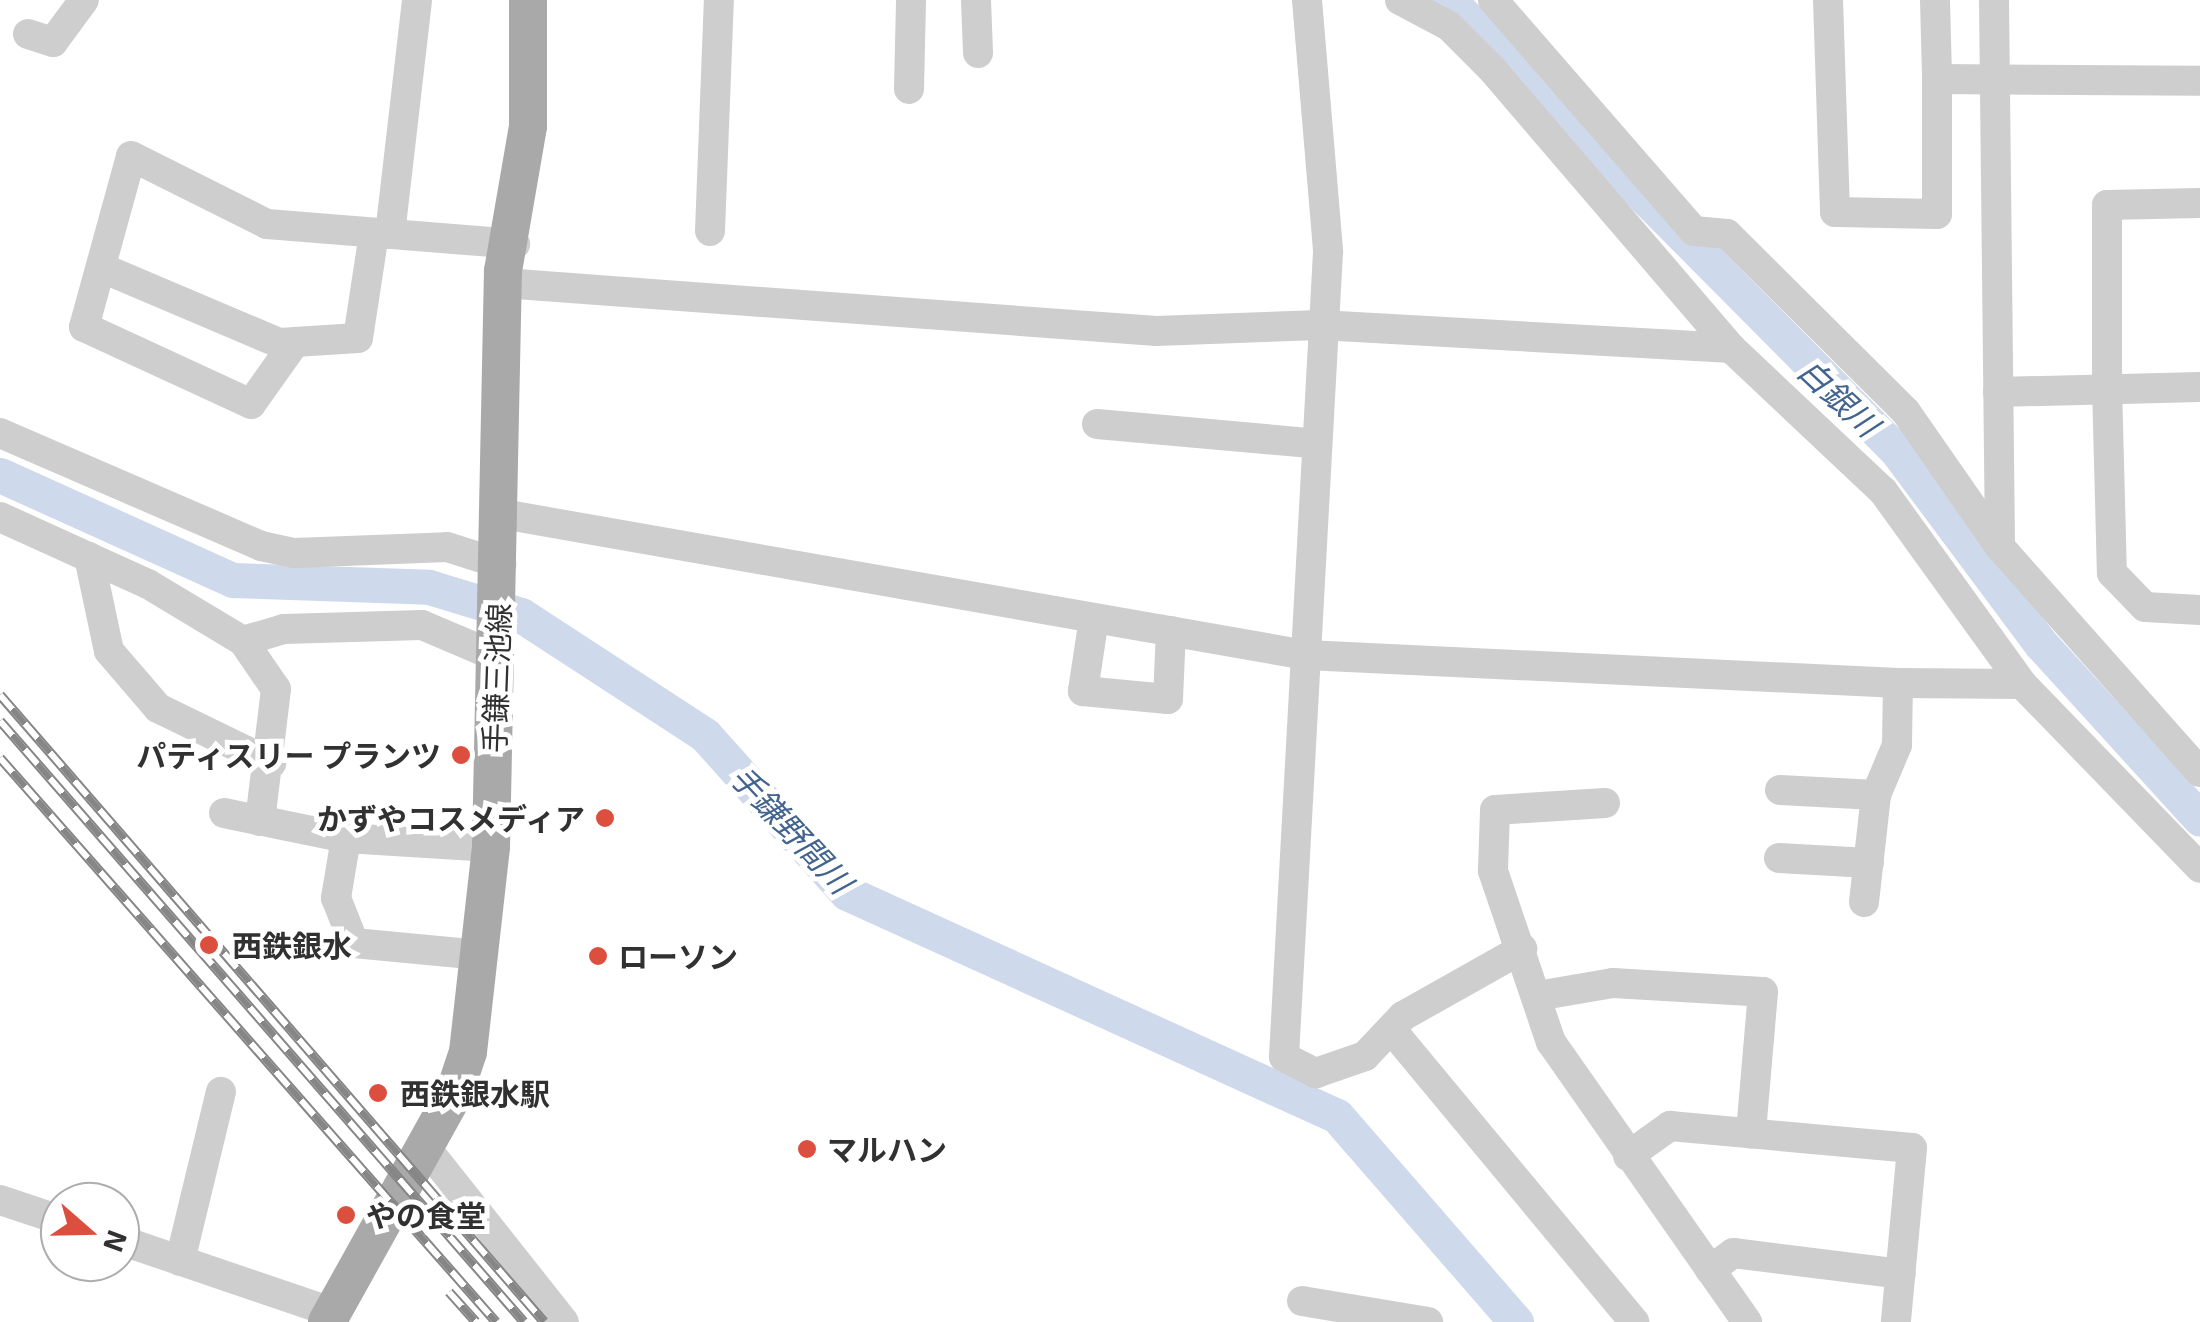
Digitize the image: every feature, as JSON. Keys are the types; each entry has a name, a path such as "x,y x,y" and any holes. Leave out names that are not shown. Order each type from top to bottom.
{"main road":[{"name":"手鎌三池線","path":"329,1317 426,1148 468,1052 491,847 501,564 503,283 515,244 528,0"}],"street":[{"path":"28,34 53,42 84,0"},
{"path":"107,270 295,342 358,338 382,234 418,0"},
{"path":"710,232 719,0"},
{"path":"909,89 911,0"},
{"path":"976,0 978,54"},
{"path":"1307,0 1328,252 1311,443 1306,654 1284,1056 1316,1073 1365,1056 1391,1029 1522,949"},
{"path":"1400,0 1449,26 1492,68 1732,348 1883,491 2022,684 2200,868"},
{"path":"1493,0 1694,231 1727,234 1906,412 2000,548 2200,772"},
{"path":"1828,0 1834,212 1937,214 1935,0"},
{"path":"1994,0 2000,548"},
{"path":"1937,80 2200,81"},
{"path":"295,342 251,404 84,327 107,270 131,156 267,224 515,244"},
{"path":"2200,203 2107,205 2112,573 2145,607 2200,610"},
{"path":"503,283 1156,331 1320,325 1732,348"},
{"path":"1998,392 2107,386 2200,387"},
{"path":"1096,424 1311,443"},
{"path":"0,433 261,546 294,553 447,547 501,564"},
{"path":"502,514 1306,654 1898,682 2022,684"},
{"path":"0,517 89,558 243,640 276,688 271,763 260,821"},
{"path":"89,558 110,650 158,708 271,763"},
{"path":"1094,618 1083,691 1168,699 1172,631"},
{"path":"243,640 284,629 422,625 495,656"},
{"path":"1864,902 1876,796 1897,745 1898,682"},
{"path":"1780,790 1876,796"},
{"path":"1604,804 1495,810 1493,871 1552,1042 1747,1322"},
{"path":"224,813 346,838 491,847"},
{"path":"346,838 336,898 354,943 480,954"},
{"path":"1779,858 1869,863"},
{"path":"1537,996 1613,983 1764,992 1751,1132"},
{"path":"1391,1029 1634,1322"},
{"path":"180,1261 221,1092"},
{"path":"1628,1156 1670,1126 1912,1148 1896,1322"},
{"path":"426,1148 564,1322"},
{"path":"0,1200 40,1213"},
{"path":"140,1247 329,1317"},
{"path":"1710,1270 1733,1254 1901,1274"},
{"path":"1302,1300 1428,1322"}],"waterway":[{"name":"白銀川","path":"1449,0 1897,451 2041,644 2200,819"},
{"name":"手鎌野間川","path":"0,475 233,580 429,587 521,615 705,735 847,893 1337,1116 1516,1322"}],"railway":[{"path":"0,695 544,1322"},
{"path":"0,721 524,1322"},
{"path":"0,758 496,1322"},
{"path":"449,1292 476,1322"}],"place":[{"name":"パティスリー プランツ","path":"461,755"},
{"name":"かずやコスメディア","path":"605,818"},
{"name":"西鉄銀水","path":"209,945"},
{"name":"ローソン","path":"598,956"},
{"name":"西鉄銀水駅","path":"378,1093"},
{"name":"マルハン","path":"807,1149"},
{"name":"やの食堂","path":"346,1215"}]}
